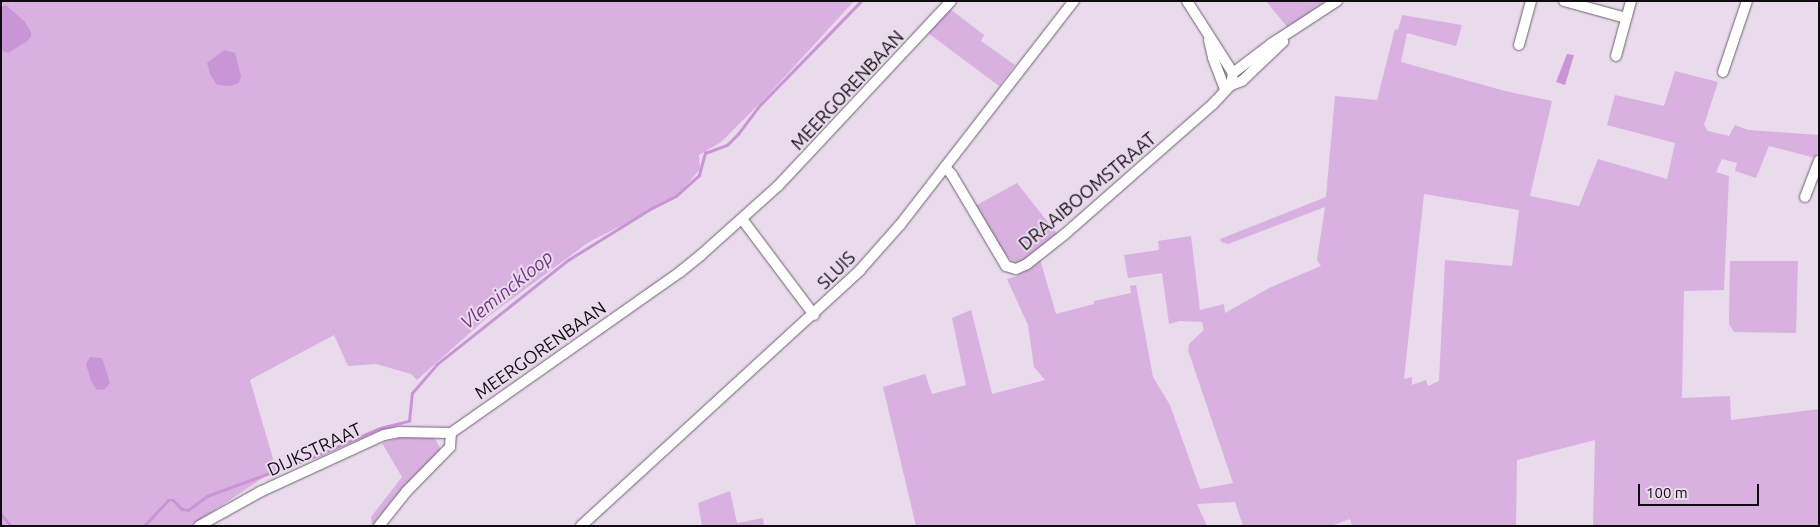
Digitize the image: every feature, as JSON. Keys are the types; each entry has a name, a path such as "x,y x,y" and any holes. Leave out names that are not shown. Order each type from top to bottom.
{"street":[{"name":"MEERGORENBAAN","path":"451,433 680,272 742,219 778,186 951,1"},
{"name":"SLUIS","path":"581,526 814,315 873,256 1074,1"},
{"path":"1187,1 1209,39 1233,74"},
{"path":"1228,88 1233,74 1271,44 1337,1"},
{"path":"1519,45 1531,1"},
{"path":"1564,1 1626,18"},
{"path":"1616,56 1631,1"},
{"path":"1723,72 1747,1"},
{"path":"1228,88 1242,81 1295,30"},
{"path":"1209,39 1213,58 1228,88"},
{"name":"DRAAIBOOMSTRAAT","path":"945,167 952,175 1006,266 1016,269 1027,264 1065,234 1228,88"},
{"path":"1806,197 1819,161"},
{"path":"742,219 814,315"},
{"name":"DIJKSTRAAT","path":"199,526 262,491 384,435 399,432 451,433"},
{"path":"379,526 406,492 450,447 451,433"}],"shaded area":[{"path":"1,1 854,1 768,95 721,142 699,155 700,169 676,198 589,242 490,315 417,380 411,374 376,364 348,366 334,335 250,380 276,469 191,526 1,526"},
{"path":"1266,1 1326,1 1288,28"},
{"path":"6,5 25,22 31,32 31,37 26,42 8,53 1,50 1,7"},
{"path":"950,9 984,35 981,41 1015,65 999,86 928,33"},
{"path":"1402,15 1462,25 1456,46 1407,33 1401,62 1505,91 1552,101 1530,196 1579,206 1598,159 1667,179 1675,143 1607,125 1615,95 1664,106 1675,71 1718,82 1704,125 1708,131 1729,136 1735,125 1748,130 1819,135 1819,149 1815,158 1769,146 1756,178 1735,171 1737,163 1722,159 1716,172 1729,176 1724,290 1684,291 1682,398 1730,396 1731,420 1819,409 1819,526 1593,526 1595,440 1517,460 1516,526 1352,526 1350,519 1331,526 1243,526 1235,502 1197,504 1207,526 916,526 883,387 925,374 932,394 966,385 952,318 971,310 992,394 1045,380 1034,367 1028,325 1007,279 1017,276 1040,259 1056,314 1094,304 1094,301 1131,293 1130,286 1136,285 1153,377 1170,405 1200,489 1233,483 1188,350 1189,344 1204,330 1202,322 1180,321 1169,324 1162,273 1128,278 1124,255 1159,250 1158,241 1191,236 1200,310 1224,304 1225,313 1271,287 1321,266 1317,260 1325,207 1228,244 1221,242 1220,239 1326,197 1335,96 1377,100 1395,29 1398,30","holes":["1424,194 1519,210 1512,266 1445,260 1439,381 1428,386 1426,380 1412,385 1412,377 1404,379"]},
{"path":"224,50 235,53 241,76 239,83 231,86 217,85 210,74 207,63"},
{"path":"1567,54 1574,55 1565,85 1556,82"},
{"path":"1017,183 1058,235 1022,263 1013,262 1005,254 975,206"},
{"path":"1730,261 1798,261 1796,333 1734,332 1729,324"},
{"path":"90,357 102,358 110,383 105,389 97,390 91,381 86,364"},
{"path":"433,435 441,450 392,500 372,526 371,517 402,477 382,443 398,438"},
{"path":"730,491 737,523 763,518 764,526 702,526 698,503"}],"waterway":[{"name":"Vleminckloop","path":"144,526 168,500 173,500 182,509 188,510 207,496 321,454 380,428 409,421 412,393 436,365 568,260 652,208 676,196 699,175 705,153 727,145 761,104 861,1"},
{"name":"Vleminckloop","path":"1,514 11,526"}]}
